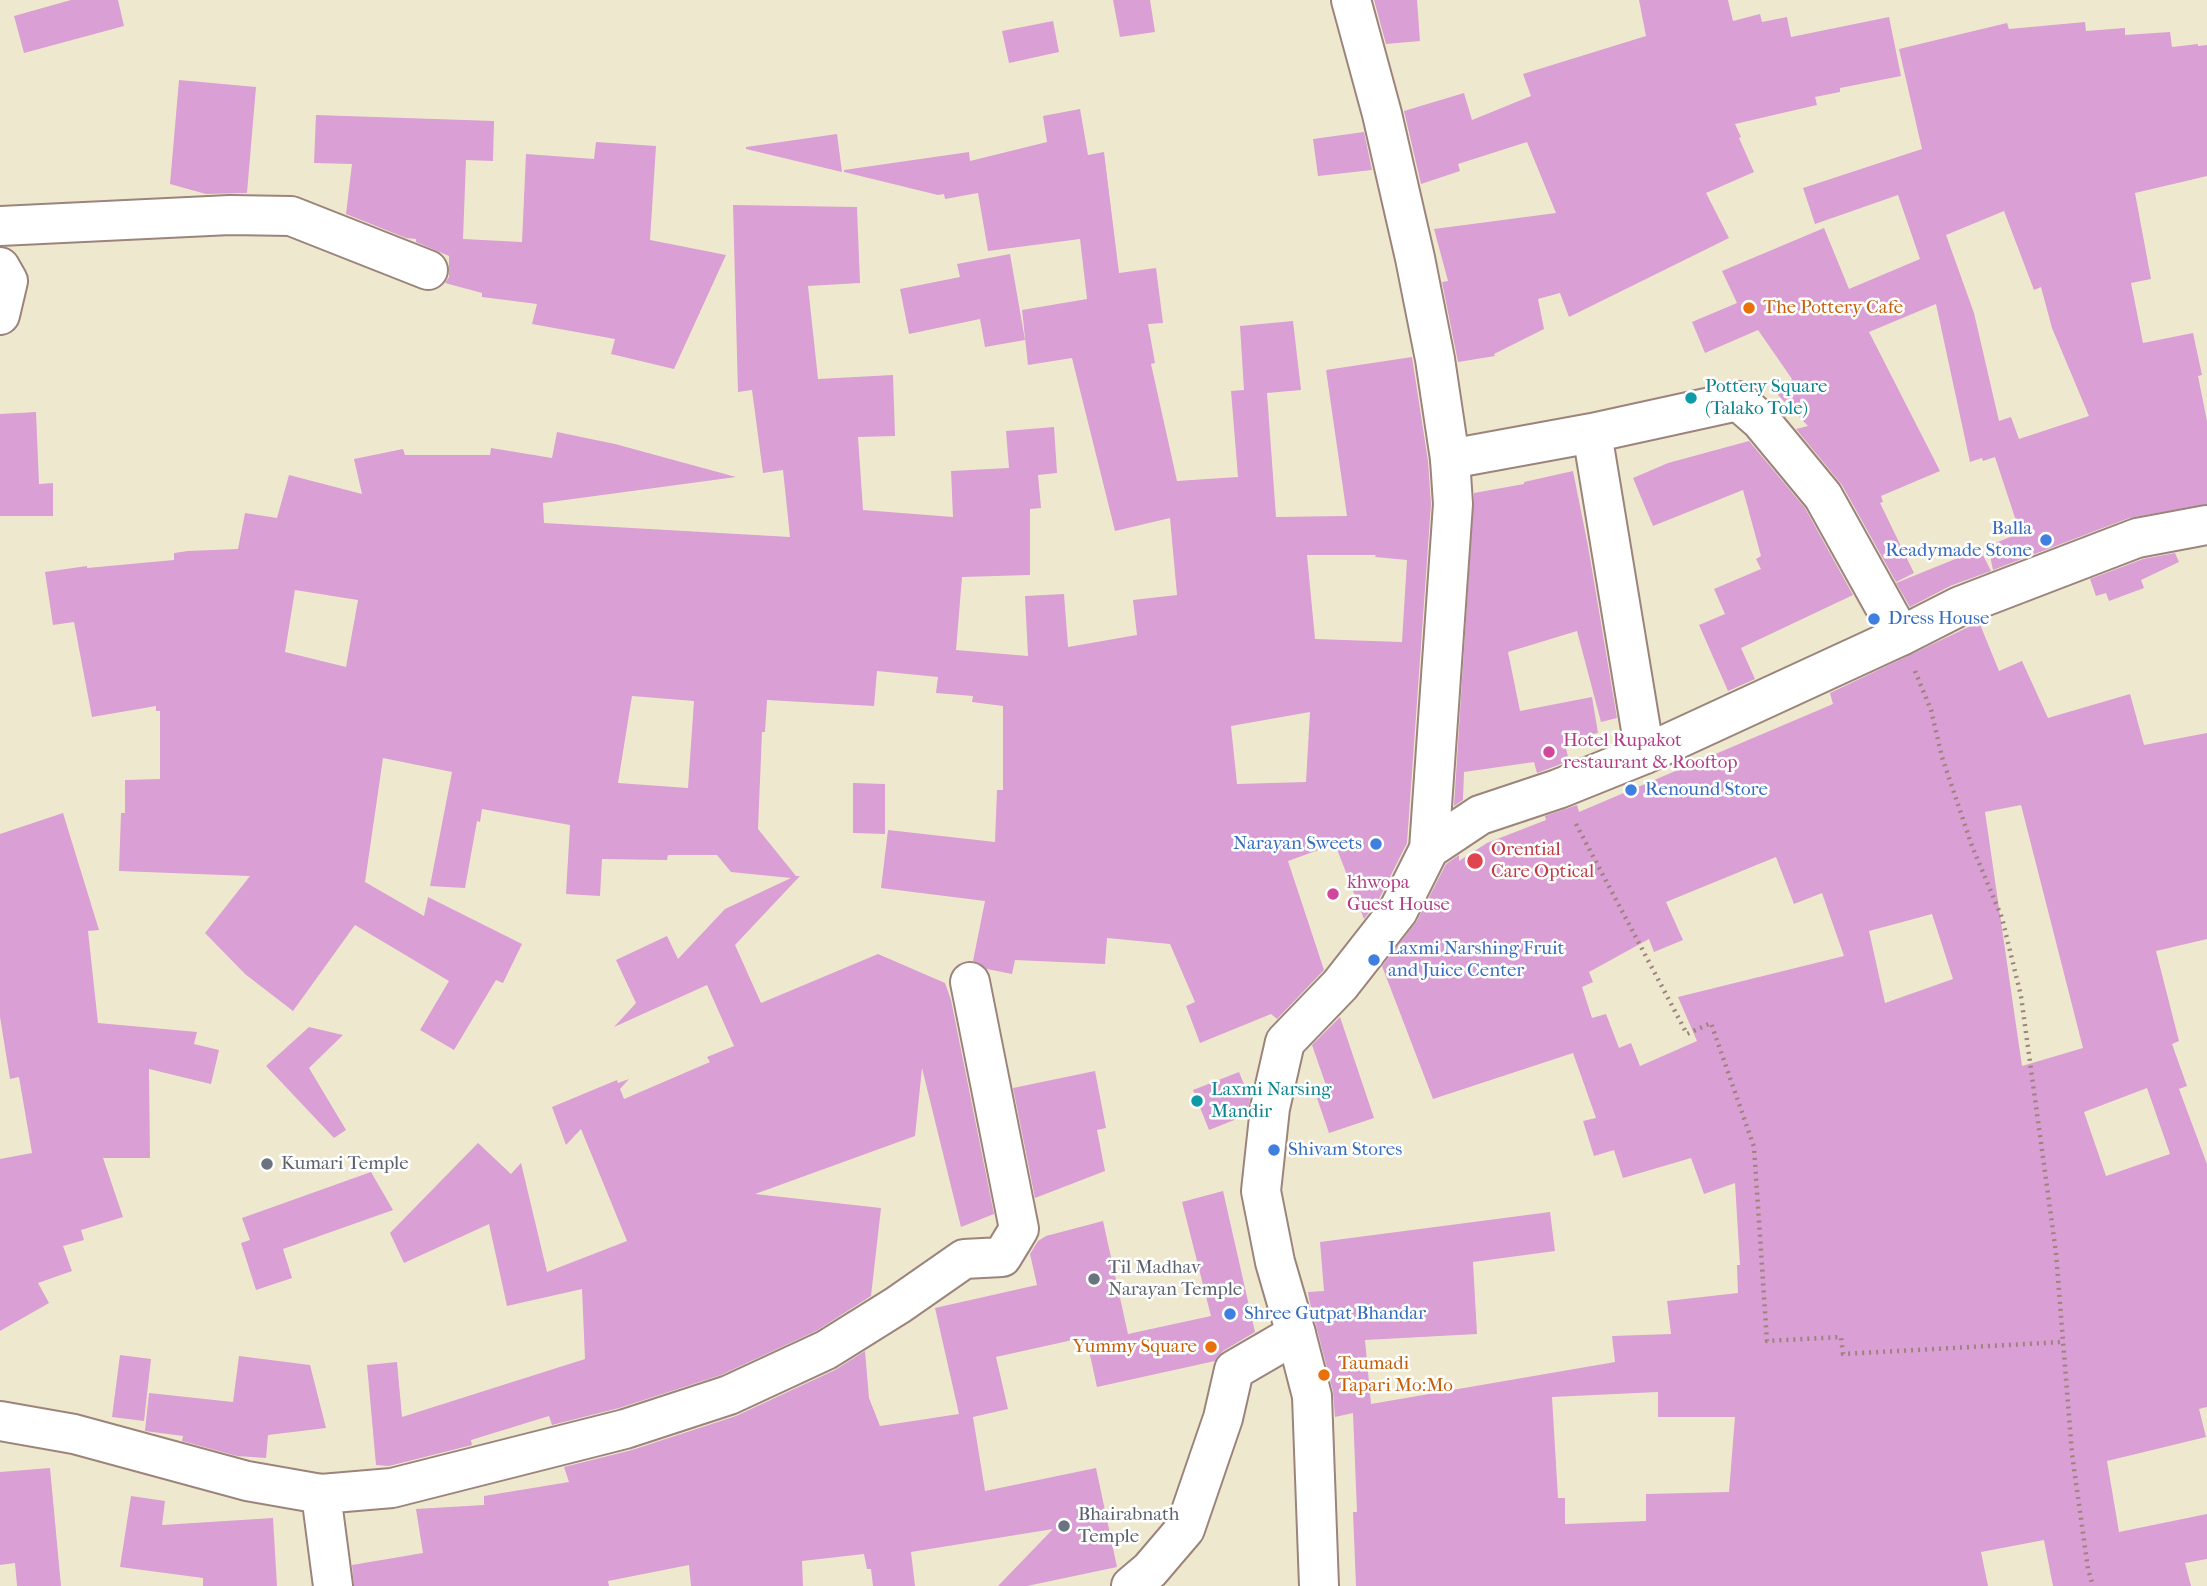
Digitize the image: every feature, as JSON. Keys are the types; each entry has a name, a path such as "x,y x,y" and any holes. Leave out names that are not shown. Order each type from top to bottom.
{"street":[{"path":"1319,1586 1312,1396 1275,1262 1261,1191 1270,1108 1285,1042 1340,985 1398,911 1429,849 1453,504 1450,459 1435,359 1415,258 1382,114 1351,0"},
{"path":"0,226 229,215 291,216 428,270"},
{"path":"0,267 8,281 0,315"},
{"path":"1450,459 1591,433 1738,401 1761,421 1823,496 1900,636"},
{"path":"1591,433 1645,754"},
{"path":"1429,849 1480,815 1558,789 1645,754 1960,606 2137,538 2207,525"},
{"path":"0,1422 74,1434 247,1481 321,1494 392,1488 625,1429 729,1395 826,1350 964,1259 1002,1257 1019,1229 970,982"},
{"path":"1131,1586 1150,1570 1185,1529 1223,1418 1234,1370 1296,1334"},
{"path":"321,1494 333,1586"}],"path":[{"path":"1900,636 1931,710 1942,757 1972,846 2002,918 2021,996 2056,1252 2072,1454 2088,1569 2093,1586"},
{"path":"1558,789 1687,1034 1711,1023 1754,1147 1767,1341 1841,1336 1843,1354 2062,1342"}],"building":[{"path":"71,0 118,0 124,26 24,53 14,16"},
{"path":"1113,0 1150,0 1155,32 1120,37"},
{"path":"1374,0 1417,0 1420,41 1386,44"},
{"path":"1639,0 1728,0 1733,21 1760,14 1762,22 1787,17 1791,37 1889,17 1901,76 1840,88 1840,92 1815,97 1817,105 1735,124 1754,172 1706,193 1729,238 1569,317 1560,293 1538,299 1544,329 1494,354 1495,356 1458,362 1442,282 1448,281 1434,229 1556,213 1527,142 1458,164 1460,171 1421,184 1404,111 1464,93 1472,120 1531,96 1523,74 1646,36"},
{"path":"1053,21 1059,52 1009,63 1002,31"},
{"path":"2085,22 2086,31 2125,28 2125,35 2170,32 2172,47 2207,45 2207,176 2135,193 2151,279 2131,283 2143,343 2193,333 2202,375 2198,376 2207,421 2207,504 2129,518 1993,570 1988,546 2020,533 1995,457 1970,462 1936,304 1869,332 1940,471 1881,496 1883,502 1880,503 1914,573 1896,582 1842,485 1796,429 1808,426 1778,395 1792,379 1758,330 1705,353 1692,322 1737,303 1722,271 1824,228 1849,289 1920,259 1898,195 1815,224 1803,188 1922,149 1899,49 2007,23 2009,29","holes":["2004,211 2034,290 2041,287 2052,328 2089,416 2019,439 2011,417 1999,421 1974,313 1946,235"]},
{"path":"179,80 256,87 247,193 206,194 170,184"},
{"path":"1080,109 1088,155 1104,152 1119,273 1156,268 1163,323 1148,324 1155,363 1151,364 1177,481 1238,477 1231,391 1244,390 1240,326 1293,321 1301,390 1267,393 1276,517 1347,516 1326,370 1412,357 1428,461 1431,504 1407,843 1379,899 1364,919 1335,844 1288,861 1324,970 1277,1019 1271,1014 1200,1043 1186,1006 1195,1002 1170,944 1107,938 1105,964 1015,960 1012,974 987,969 973,961 985,901 881,888 888,830 995,842 997,790 1003,790 1003,706 972,702 973,696 936,693 938,677 877,671 874,706 767,700 765,732 762,732 758,829 796,876 800,876 735,945 761,1003 878,954 945,983 951,1000 994,1214 961,1227 922,1068 915,1136 755,1194 881,1208 871,1296 816,1331 721,1375 619,1408 552,1425 549,1416 471,1440 472,1445 389,1466 376,1465 367,1365 397,1362 402,1417 585,1359 582,1289 507,1306 489,1224 404,1263 390,1233 478,1143 511,1174 521,1163 547,1272 627,1241 581,1129 566,1145 552,1107 617,1080 618,1083 629,1079 620,1089 624,1099 710,1062 707,1057 734,1046 707,985 614,1027 636,1003 616,960 667,936 678,959 725,909 791,878 731,872 717,855 668,855 667,860 602,859 600,896 566,894 570,825 482,809 480,822 477,821 465,888 430,886 452,772 383,758 365,882 424,916 428,897 522,944 503,983 496,980 454,1050 420,1030 449,981 355,925 293,1011 245,974 205,933 250,876 119,871 121,813 125,813 125,780 160,779 160,711 156,711 156,706 92,717 74,622 53,625 45,572 174,560 174,553 188,551 238,549 245,513 277,518 289,475 362,494 354,459 403,449 405,455 490,455 491,448 552,458 557,432 615,444 736,477 543,503 544,523 790,537 783,470 763,473 752,390 738,392 733,205 857,207 860,283 808,286 818,379 893,375 895,436 858,437 863,510 953,517 951,471 1009,468 1006,431 1054,427 1057,473 1038,475 1041,508 1030,509 1030,575 962,577 956,650 1028,656 1025,596 1064,594 1068,647 1137,635 1133,600 1177,595 1170,518 1115,531 1072,358 1028,365 1022,310 1087,299 1080,239 988,251 978,193 945,199 944,194 938,195 844,172 969,152 970,161 1047,142 1043,116","holes":["1307,555 1376,555 1375,557 1407,560 1402,642 1315,639","295,590 358,600 346,667 285,652","632,696 694,701 688,788 618,783","1310,712 1306,782 1237,784 1231,726"]},
{"path":"316,115 494,121 493,161 466,160 463,239 522,242 526,154 594,159 596,142 656,146 650,240 726,255 674,369 611,354 615,339 532,324 537,304 482,297 482,293 445,283 449,277 449,256 416,242 416,239 406,238 346,214 352,164 314,163"},
{"path":"1364,132 1372,170 1318,176 1313,139"},
{"path":"837,134 842,172 746,149 746,147"},
{"path":"1010,254 1025,340 985,347 980,319 909,334 900,289 960,277 957,264"},
{"path":"36,412 39,484 53,483 53,516 0,516 0,414"},
{"path":"1749,441 1805,508 1853,595 1741,648 1755,679 1728,691 1699,625 1725,614 1714,589 1761,569 1756,559 1761,556 1743,490 1653,526 1633,478 1668,463"},
{"path":"1573,471 1617,718 1601,722 1577,631 1508,652 1520,711 1592,697 1598,733 1564,740 1569,761 1537,773 1534,762 1464,772 1463,800 1454,806 1474,493"},
{"path":"1980,549 1991,571 1950,586 1910,607 1896,583"},
{"path":"2175,553 2179,562 2141,580 2144,588 2109,601 2106,593 2096,596 2090,579 2143,559"},
{"path":"1979,622 1999,671 2022,661 2048,718 2130,694 2144,745 2207,733 2207,939 2156,951 2179,1041 2172,1044 2187,1086 2179,1089 2207,1164 2207,1407 2199,1409 2206,1437 2107,1461 2119,1532 2207,1514 2207,1559 2185,1563 2191,1586 2053,1586 2044,1540 1981,1552 1988,1586 1356,1586 1353,1512 1357,1512 1353,1413 1335,1417 1333,1391 1308,1292 1324,1291 1320,1242 1550,1212 1555,1251 1473,1262 1477,1334 1365,1340 1371,1404 1615,1362 1612,1336 1671,1334 1667,1301 1738,1293 1737,1265 1740,1265 1735,1183 1704,1194 1691,1158 1623,1178 1614,1150 1594,1156 1583,1121 1596,1118 1573,1053 1433,1099 1382,966 1417,921 1446,864 1459,855 1459,861 1487,843 1546,820 1545,816 1577,805 1579,812 1833,704 1830,693","holes":["2021,805 2083,1048 2022,1066 1985,812","1776,857 1794,904 1822,893 1844,956 1678,997 1697,1041 1640,1066 1631,1043 1619,1048 1606,1014 1592,1018 1582,987 1593,982 1589,972 1649,939 1654,952 1683,940 1666,902","1932,914 1953,979 1885,1003 1869,931","2147,1088 2170,1154 2106,1176 2084,1112","1658,1392 1658,1417 1735,1417 1729,1492 1646,1494 1646,1521 1565,1524 1565,1498 1558,1498 1552,1397"]},
{"path":"853,783 885,784 885,834 853,833"},
{"path":"63,813 99,930 88,931 98,1023 197,1032 194,1044 219,1050 211,1084 149,1069 150,1158 103,1158 123,1217 81,1230 84,1240 63,1246 72,1271 38,1283 49,1303 0,1331 0,1159 32,1153 19,1077 10,1079 0,1017 0,834"},
{"path":"1340,1017 1374,1118 1329,1133 1317,1098 1329,1094 1312,1045"},
{"path":"309,1027 343,1035 309,1068 346,1130 334,1138 266,1066"},
{"path":"1095,1071 1106,1128 1097,1130 1105,1171 1035,1198 1013,1088"},
{"path":"1239,1072 1250,1099 1247,1115 1209,1130 1193,1090"},
{"path":"371,1172 393,1210 283,1249 292,1278 256,1290 241,1243 250,1240 242,1218"},
{"path":"1223,1191 1255,1332 1223,1351 1215,1361 1097,1387 1086,1337 996,1357 1008,1409 973,1417 985,1491 1096,1468 1117,1567 1027,1586 998,1586 1053,1529 911,1552 915,1586 873,1586 871,1569 867,1569 864,1554 802,1561 803,1586 691,1586 689,1565 608,1581 609,1586 354,1586 352,1565 423,1553 416,1509 484,1505 484,1496 569,1482 564,1467 632,1450 736,1416 835,1370 865,1351 869,1398 880,1426 959,1414 935,1308 1037,1285 1030,1254 1038,1241 1046,1236 1103,1221 1128,1334 1211,1316 1182,1202"},
{"path":"120,1355 151,1359 144,1421 112,1417"},
{"path":"239,1356 310,1365 326,1428 268,1435 266,1458 237,1456 182,1441 183,1436 145,1431 149,1393 233,1402"},
{"path":"50,1468 61,1586 17,1586 15,1563 0,1565 0,1472"},
{"path":"131,1496 165,1501 162,1525 273,1518 277,1586 203,1586 203,1578 120,1567"}],"place":[{"name":"The Pottery Cafe","path":"1749,308"},
{"name":"Pottery Square (Talako Tole)","path":"1691,398"},
{"name":"Balla Readymade Stone","path":"2046,540"},
{"name":"Dress House","path":"1874,619"},
{"name":"Hotel Rupakot restaurant & Rooftop","path":"1549,752"},
{"name":"Renound Store","path":"1631,790"},
{"name":"Narayan Sweets","path":"1376,844"},
{"name":"Orential Care Optical","path":"1475,861"},
{"name":"khwopa Guest House","path":"1333,894"},
{"name":"Laxmi Narshing Fruit and Juice Center","path":"1374,960"},
{"name":"Laxmi Narsing Mandir","path":"1197,1101"},
{"name":"Shivam Stores","path":"1274,1150"},
{"name":"Kumari Temple","path":"267,1164"},
{"name":"Til Madhav Narayan Temple","path":"1094,1279"},
{"name":"Shree Gutpat Bhandar","path":"1230,1314"},
{"name":"Yummy Square","path":"1211,1347"},
{"name":"Taumadi Tapari Mo:Mo","path":"1324,1375"},
{"name":"Bhairabnath Temple","path":"1064,1526"}]}
